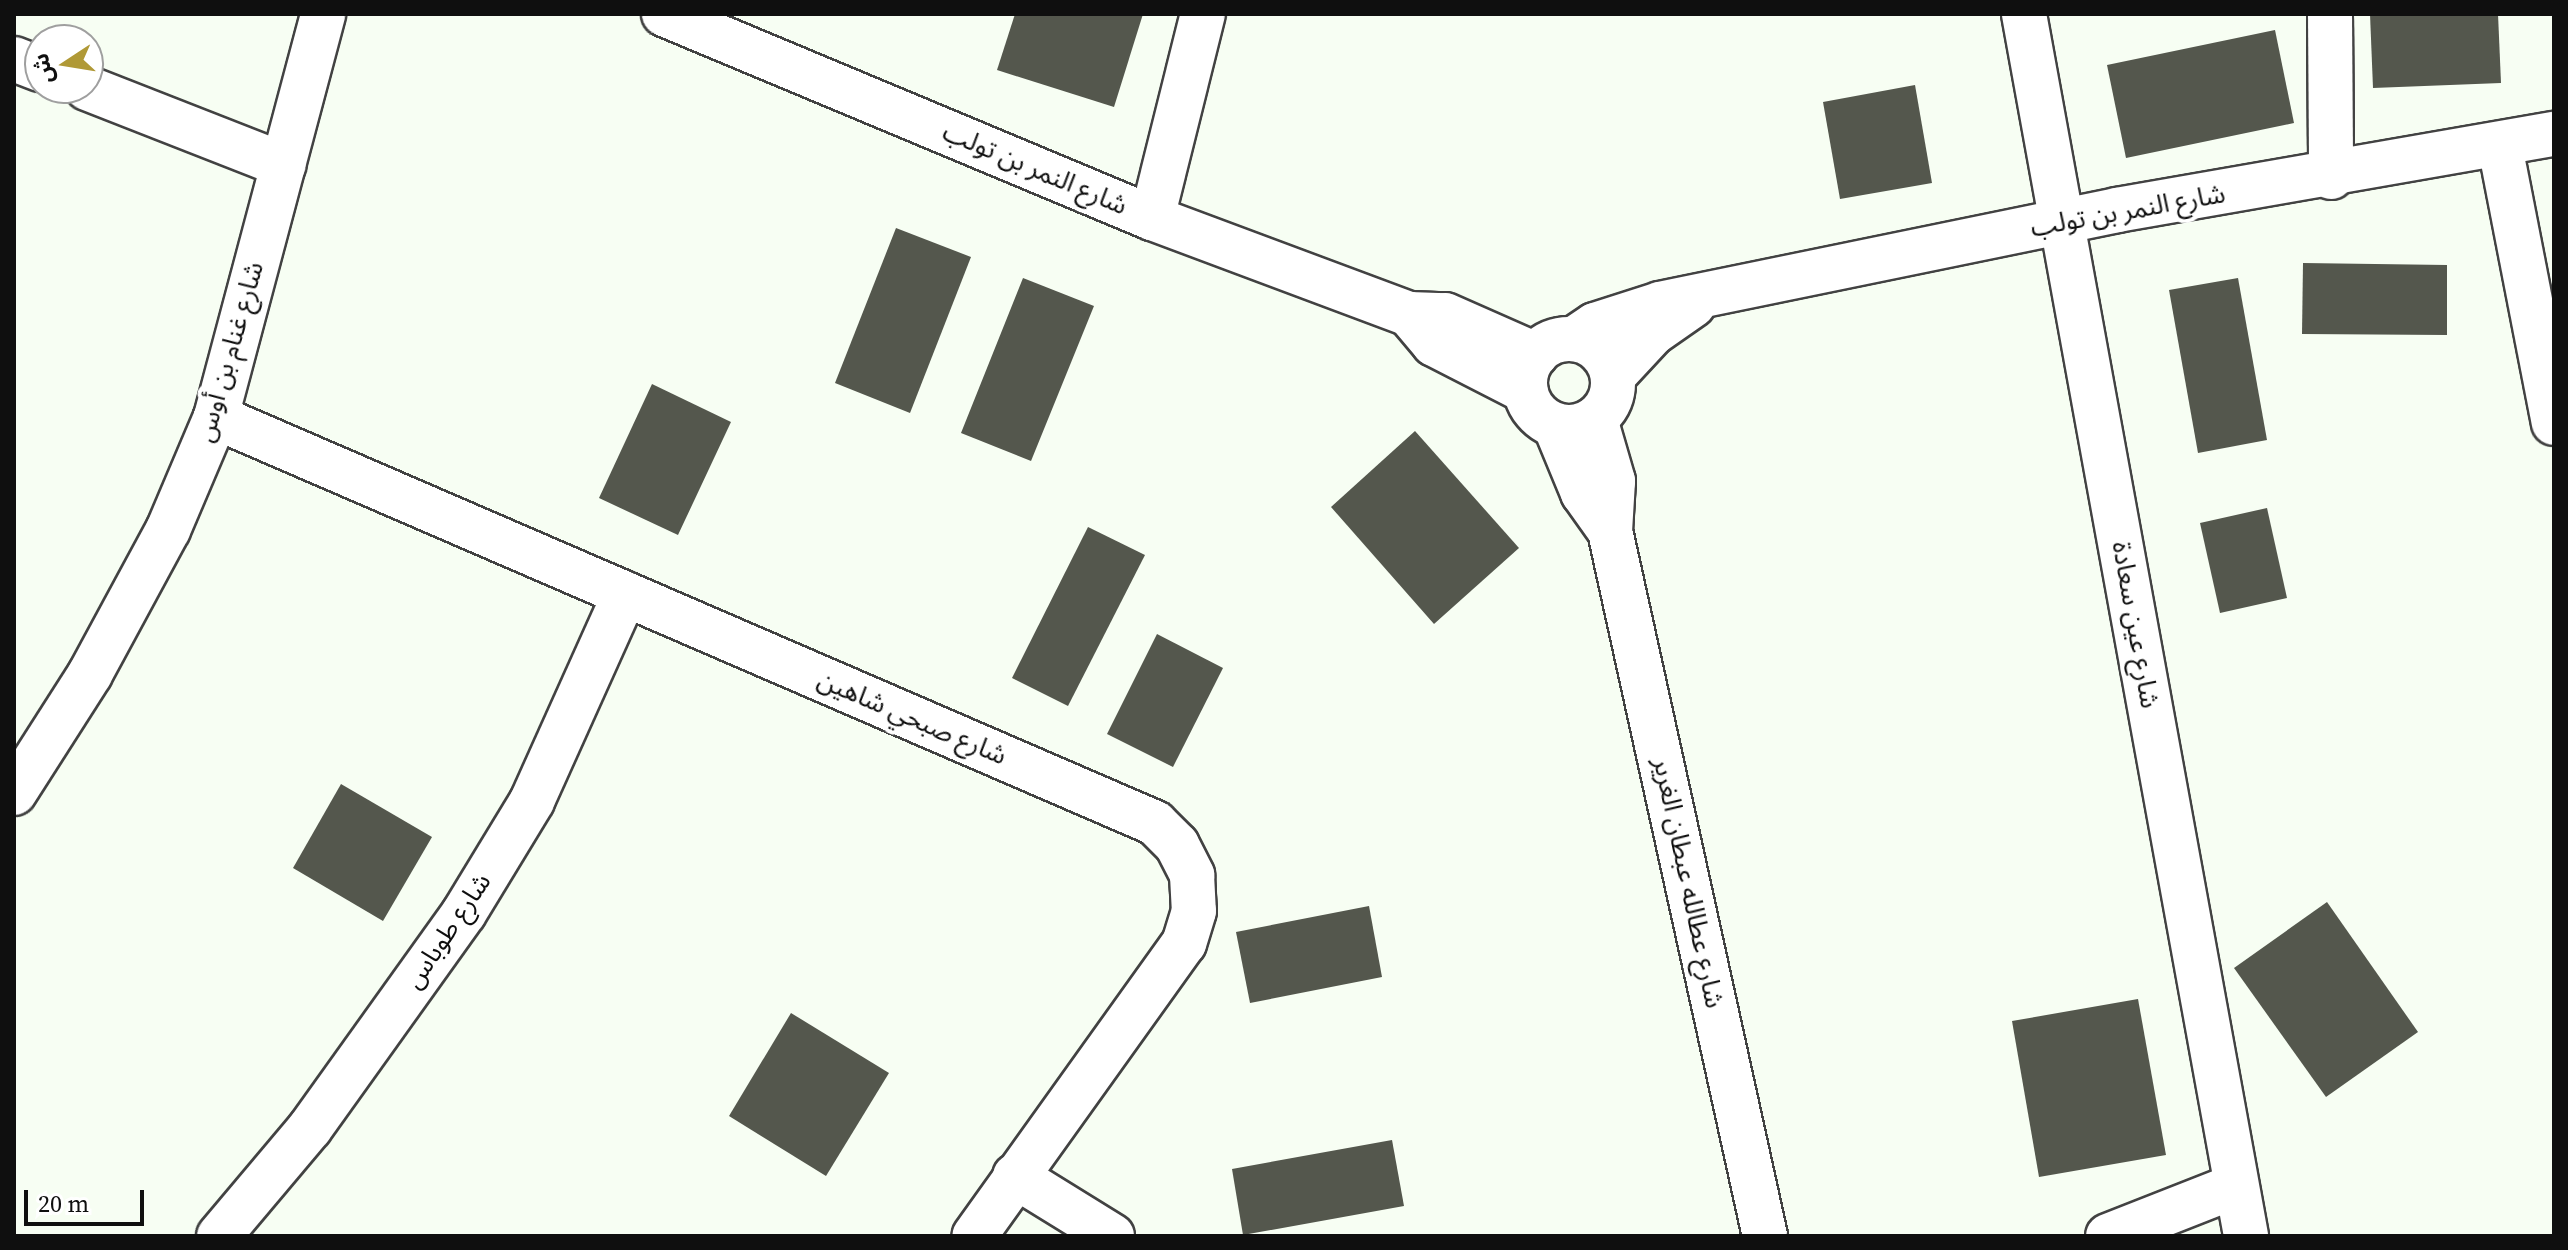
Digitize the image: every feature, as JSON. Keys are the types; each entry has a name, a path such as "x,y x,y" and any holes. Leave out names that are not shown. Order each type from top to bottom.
{"street":[{"name":"شارع غنام بن أوس","path":"14,793 90,674 161,543 216,417 323,14"},
{"name":"شارع النمر بن تولب","path":"664,14 736,29 1152,218 1409,314 1445,315 1546,362 1626,313 2064,221 2331,177 2554,134"},
{"path":"1152,218 1203,14"},
{"name":"شارع عين سعادة","path":"2024,14 2246,1236"},
{"path":"2330,14 2331,177"},
{"path":"104,95 283,165"},
{"path":"2500,146 2554,423"},
{"name":"شارع النمر بن تولب","path":"1613,376 1653,333 1704,297"},
{"path":"1599,351 1613,376 1610,400 1575,422 1536,412 1546,362 1599,351"},
{"name":"شارع صبحي شاهين","path":"216,417 1155,823 1177,845 1192,875 1194,911 1184,943 974,1236"},
{"name":"شارع عطالله عبطان الغرير","path":"1575,422 1613,481 1610,531 1765,1236"},
{"name":"شارع طوباس","path":"219,1236 310,1128 464,913 532,801 625,594"},
{"path":"1015,1176 1112,1236"},
{"path":"2108,1236 2235,1186"}],"building":[{"path":"1015,14 1143,14 1114,107 997,70"},
{"path":"2370,14 2498,14 2501,83 2373,88"},
{"path":"2275,30 2294,123 2126,158 2107,65"},
{"path":"1915,85 1932,183 1840,199 1823,102"},
{"path":"896,228 971,257 910,413 835,383"},
{"path":"2303,263 2447,265 2447,335 2302,334"},
{"path":"1023,278 1094,306 1031,461 961,433"},
{"path":"2238,278 2267,440 2198,453 2169,290"},
{"path":"652,384 731,422 678,535 599,498"},
{"path":"1415,431 1519,548 1434,624 1331,507"},
{"path":"2267,508 2287,598 2220,613 2200,523"},
{"path":"1088,527 1145,555 1068,706 1012,678"},
{"path":"1157,634 1223,668 1173,767 1107,734"},
{"path":"341,784 432,837 383,921 293,868"},
{"path":"2327,902 2418,1032 2326,1097 2234,968"},
{"path":"1369,906 1382,977 1250,1003 1236,932"},
{"path":"2138,999 2166,1155 2039,1177 2012,1021"},
{"path":"791,1013 889,1073 826,1176 729,1116"},
{"path":"1392,1140 1404,1206 1243,1235 1232,1169"}]}
